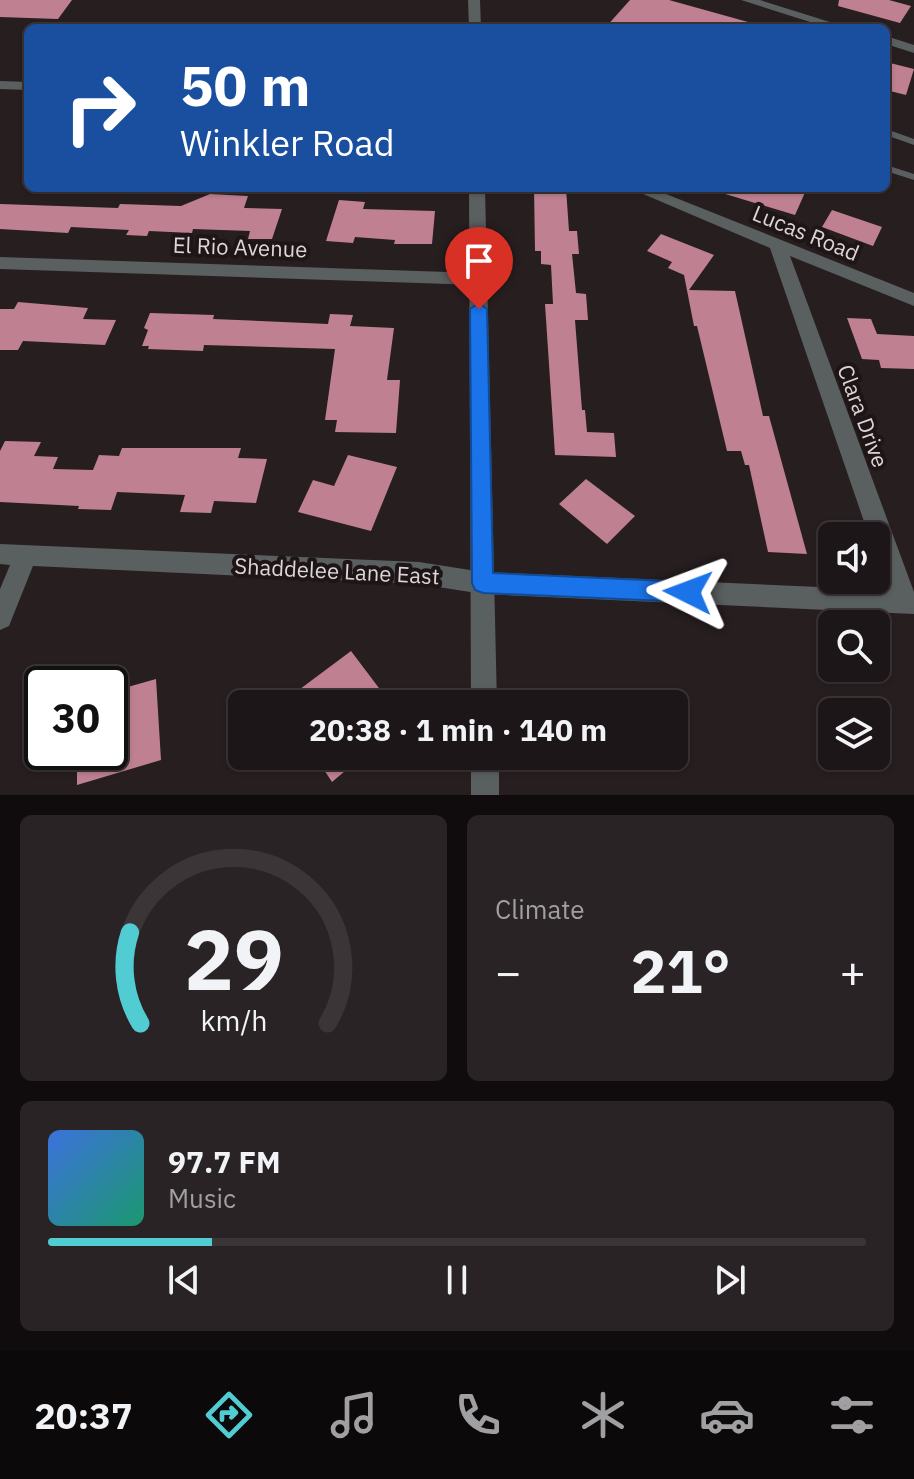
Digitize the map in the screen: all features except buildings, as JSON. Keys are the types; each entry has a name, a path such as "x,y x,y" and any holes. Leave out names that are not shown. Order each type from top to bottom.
{"street":[{"path":"474,0 475,24"},
{"path":"747,0 829,24"},
{"path":"890,41 914,49"},
{"path":"0,85 24,86"},
{"path":"477,192 484,690"},
{"name":"Lucas Road","path":"647,192 914,300"},
{"name":"Clara Drive","path":"777,245 909,603"},
{"name":"El Rio Avenue","path":"0,263 478,279"},
{"name":"Shaddelee Lane East","path":"0,554 419,573 483,583 909,603"},
{"path":"0,618 26,555"},
{"path":"485,770 485,795"}],"lane":[{"path":"890,133 914,142"},
{"path":"890,169 914,177"}],"route":[{"path":"479,309 483,583 688,592"}]}
